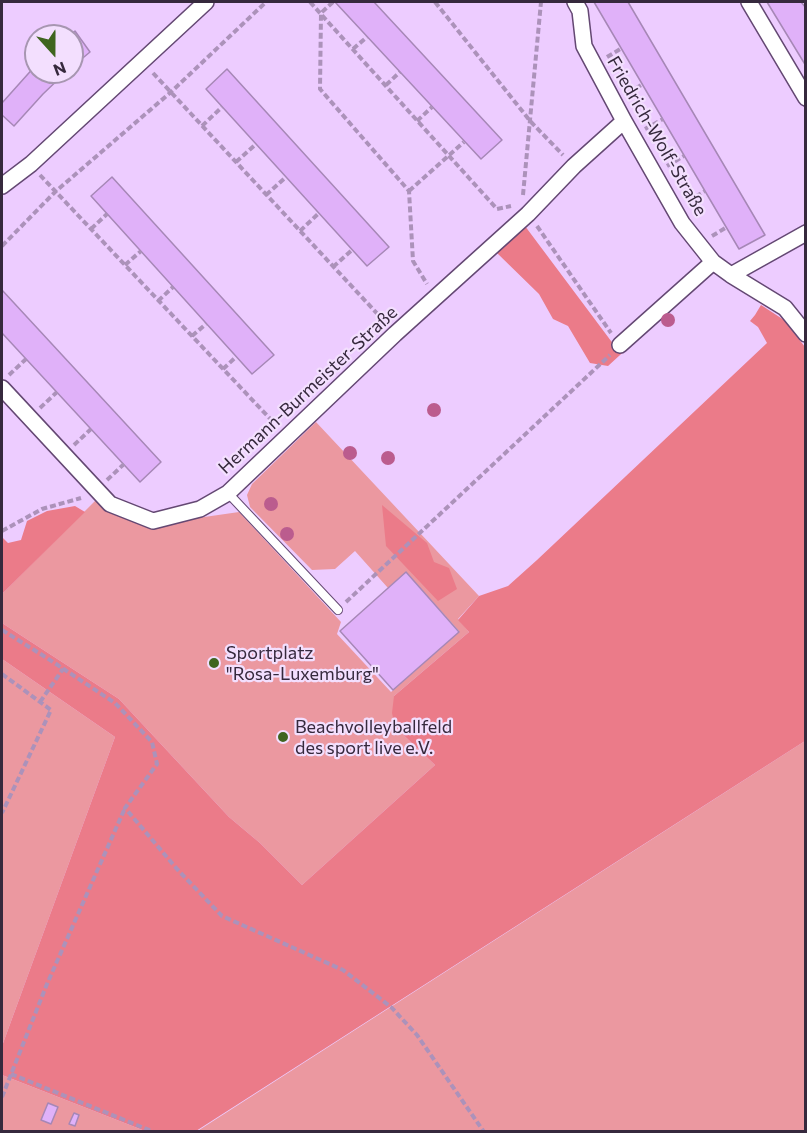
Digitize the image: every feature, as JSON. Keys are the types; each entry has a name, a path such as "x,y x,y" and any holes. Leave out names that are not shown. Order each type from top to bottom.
{"street":[{"path":"2,186 31,164 206,2"},
{"name":"Friedrich-Wolf-Straße","path":"574,2 580,11 584,46 624,122 682,223 713,262 785,308 806,334"},
{"path":"749,2 806,98"},
{"name":"Hermann-Burmeister-Straße","path":"2,388 110,504 153,521 200,509 228,493 525,209 624,122"},
{"path":"731,275 806,233"},
{"path":"620,345 713,262"}],"lane":[{"path":"228,493 338,610"}],"path":[{"path":"2,246 55,192 171,92 266,2"},
{"path":"310,2 497,209 525,209"},
{"path":"333,2 321,13 320,89 409,191 413,261 435,297"},
{"path":"435,2 531,122 574,166"},
{"path":"338,610 620,345 525,209 541,2"},
{"path":"353,49 368,37"},
{"path":"142,61 395,334"},
{"path":"386,85 400,72"},
{"path":"202,126 222,107"},
{"path":"417,121 432,107"},
{"path":"409,191 464,142"},
{"path":"236,162 256,144"},
{"path":"31,164 286,436"},
{"path":"266,195 286,177"},
{"path":"300,231 319,213"},
{"path":"91,229 107,214"},
{"path":"333,267 352,250"},
{"path":"125,265 141,251"},
{"path":"158,301 173,287"},
{"path":"192,336 206,324"},
{"path":"223,369 236,357"},
{"path":"2,382 26,359"},
{"path":"2,531 42,508 86,496 96,489"},
{"path":"2,630 115,704 152,742 157,764 125,808 47,984 2,1097"},
{"path":"40,702 63,669"},
{"path":"2,674 51,710 2,813"},
{"path":"125,808 177,869 222,916 343,970 391,1007 417,1035 483,1131"},
{"path":"11,1074 154,1131"}],"shaded area":[{"path":"525,226 620,353 642,335 608,366 590,363 568,326 553,319 539,294 497,253"},
{"path":"761,305 784,320 805,347 805,741 196,1131 145,1131 2,1075 2,1046 115,737 2,659 2,623 119,699 229,817 260,843 302,885 435,765 395,727 392,713 394,696 469,632 458,620 479,596 508,586 767,343 758,327 750,321"},
{"name":"Sportplatz \"Rosa-Luxemburg\"","path":"316,422 479,596 458,619 469,632 394,696 395,727 435,765 302,885 260,843 229,817 119,699 2,623 2,594 99,497 149,525 239,512 341,622 337,634 391,692 459,631 406,572 388,588 355,551 335,569 312,570 250,507 247,495 252,484"},
{"path":"382,505 427,543 434,562 449,568 457,589 438,601 386,546"},
{"path":"75,506 85,512 2,594 2,537 8,543 21,540 27,521 47,511"},
{"path":"2,659 115,737 2,1046"},
{"path":"805,741 805,1131 196,1132"},
{"path":"2,1075 145,1131 2,1131"}],"building":[{"path":"335,2 374,2 502,140 481,159"},
{"path":"594,2 628,2 765,235 739,249"},
{"path":"767,2 801,2 806,8 806,66"},
{"path":"84,44 90,52 84,57"},
{"path":"227,69 389,247 367,266 206,89"},
{"path":"24,78 24,84 53,84 14,126 2,115 2,103"},
{"path":"112,177 274,355 252,374 91,196"},
{"path":"2,290 161,462 140,482 2,333"},
{"path":"406,572 459,632 393,690 340,631"},
{"path":"48,1103 58,1107 51,1124 41,1120"},
{"path":"74,1113 79,1115 75,1126 69,1124"}],"place":[{"name":"Sportplatz \"Rosa-Luxemburg\"","path":"214,663"},
{"name":"Beachvolleyballfeld des sport live e.V.","path":"283,737"}]}
